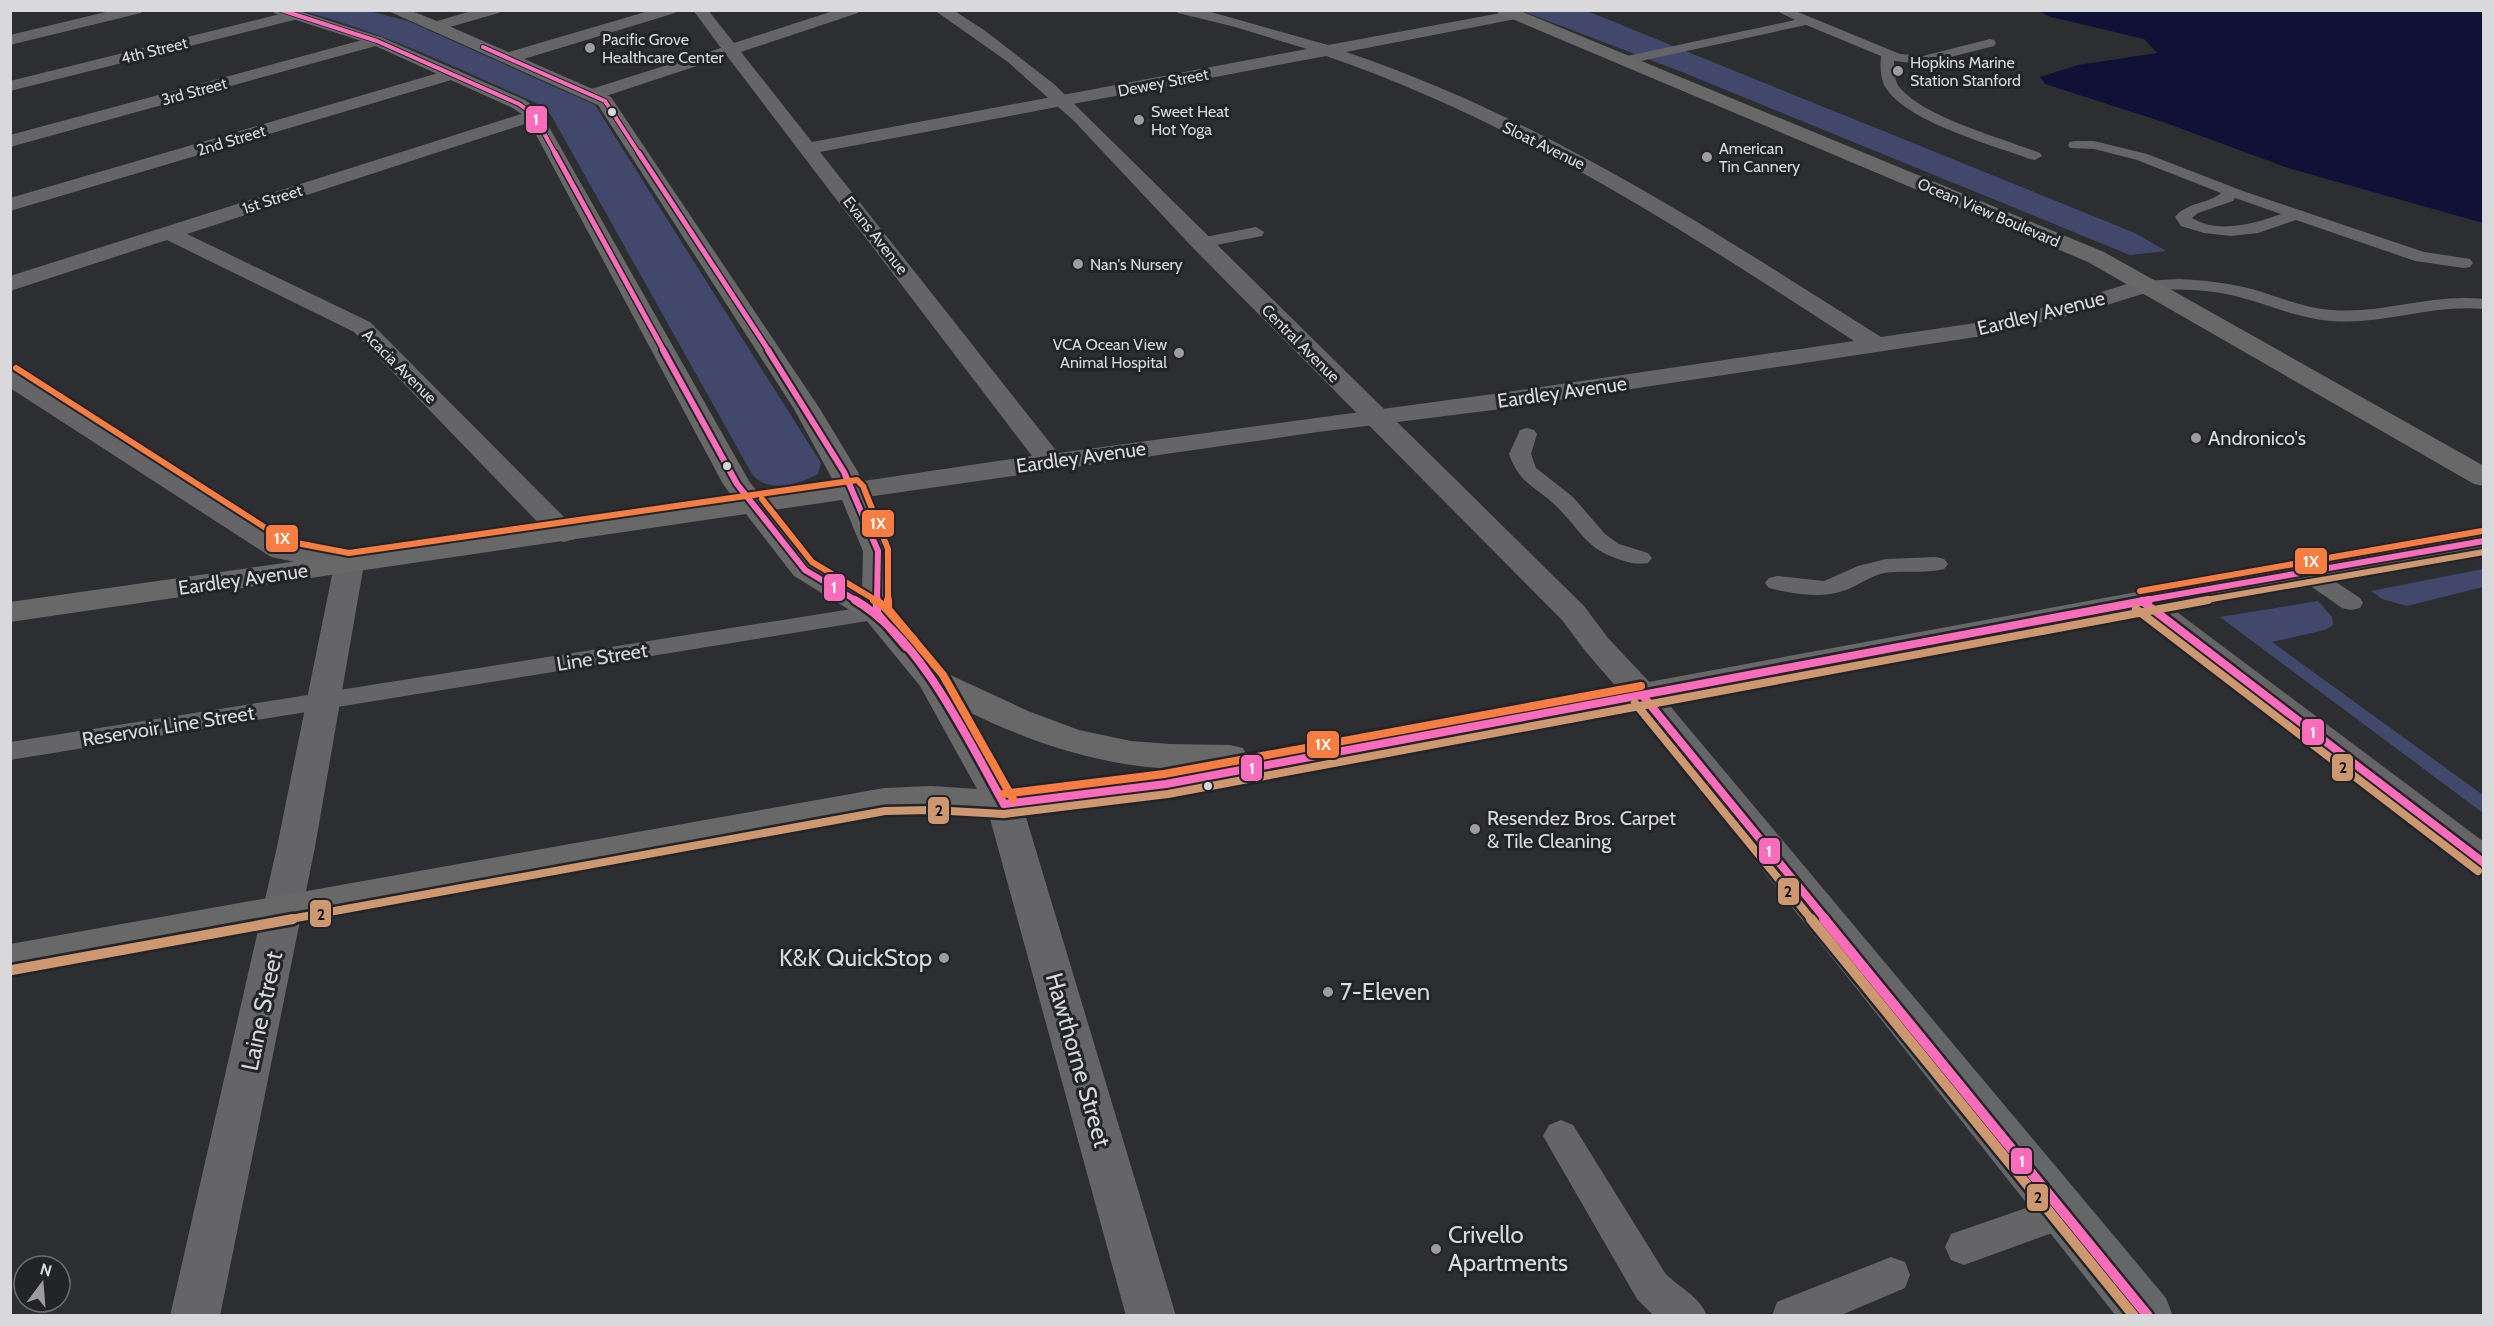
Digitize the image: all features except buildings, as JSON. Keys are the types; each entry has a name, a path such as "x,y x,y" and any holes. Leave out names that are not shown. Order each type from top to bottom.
{"main road":[{"path":"393,10 436,26 594,94 605,101 807,409 853,490 878,551 878,614"},
{"path":"288,13 377,41 519,104 534,115 737,484 805,570 878,614 934,681 1004,804"},
{"name":"Ocean View Boulevard","path":"1510,13 2073,247 2147,285 2484,478"},
{"name":"Eardley Avenue","path":"10,612 853,490"},
{"path":"10,960 884,801 931,799 1004,804 1166,784 2142,601 2484,541"},
{"path":"934,681 994,712 1043,732 1102,747 1159,756 1310,757"},
{"path":"1643,696 2148,1316"}],"street":[{"path":"10,40 136,10"},
{"path":"436,26 494,10"},
{"path":"508,58 670,10"},
{"name":"Evans Avenue","path":"700,10 1050,461"},
{"path":"594,94 853,10"},
{"name":"Central Avenue","path":"941,10 1020,63 1064,101 1201,243 1573,613 1597,645 1643,696"},
{"name":"Sloat Avenue","path":"1183,10 1255,28 1328,51 1470,109 1573,158 1710,238 1876,344"},
{"name":"4th Street","path":"10,86 288,13"},
{"name":"Dewey Street","path":"809,148 1328,51 1510,13"},
{"name":"3rd Street","path":"10,141 377,41"},
{"name":"2nd Street","path":"10,205 452,74"},
{"name":"1st Street","path":"10,284 534,115"},
{"name":"Acacia Avenue","path":"169,233 362,327 564,533"},
{"name":"Eardley Avenue","path":"853,490 1375,416 1493,402 1989,328 2147,285"},
{"path":"10,377 282,551 350,564"},
{"name":"Laine Street","path":"195,1316 283,912 326,700 350,564"},
{"path":"2142,601 2484,863"},
{"name":"Hawthorne Street","path":"1004,804 1151,1316"}],"lane":[{"path":"1781,10 1888,54 1923,60 1990,43"},
{"path":"1627,60 1807,21"},
{"path":"1888,54 1889,81 1895,91 1909,103 2035,156"},
{"path":"2075,145 2094,145 2142,157 2421,257 2464,263"},
{"path":"2229,190 2227,198 2192,210 2183,217 2187,223 2218,231 2236,230 2260,228 2279,219 2299,214"},
{"path":"1201,243 1256,232"},
{"path":"2147,285 2187,284 2234,290 2293,308 2333,316 2351,316 2436,302 2484,304"},
{"path":"1527,434 1520,454 1526,471 1565,502 1597,539 1611,549 1640,558"},
{"path":"1777,583 1824,588 1837,585 1866,571 1886,566 1936,564"},
{"path":"2307,573 2351,603"},
{"name":"Line Street","path":"326,700 878,614"},
{"name":"Reservoir Line Street","path":"10,751 326,700"},
{"path":"1561,1136 1651,1286 1661,1297 1688,1316"},
{"path":"1964,1247 2064,1212"},
{"path":"1791,1316 1891,1275"}],"shaded area":[{"path":"302,11 369,11 408,21 595,105 821,463 818,474 793,484 775,485 766,484 752,474 551,115 536,103 420,52 362,29"},
{"path":"1522,11 1587,11 2135,233 2166,251 2130,255 1682,72"},
{"path":"2038,11 2483,11 2483,223 2288,168 2163,122 2045,84 2040,77 2078,65 2157,53 2144,39 2051,17"},
{"path":"2483,569 2483,587 2407,606 2382,599 2371,591"},
{"path":"2318,601 2332,617 2333,625 2325,630 2272,642 2483,795 2483,813 2220,617"}],"transit line":[{"name":"1","path":"281,10 377,41 519,104 534,115 737,484 805,570 877,613 934,681 1004,804"},
{"name":"1","path":"483,47 605,101 807,409 844,472 878,551 877,613 906,647"},
{"name":"1X","path":"16,368 286,541 349,553 857,480 863,486 888,549 888,609 943,675 1013,799"},
{"name":"1X","path":"762,499 812,562 883,605 914,640"},
{"name":"1X","path":"2140,591 2482,531"},
{"name":"1","path":"1004,804 1166,784 2142,601 2484,541"},
{"name":"2","path":"12,970 885,811 931,810 1004,814 1168,794 2144,611 2484,552"},
{"name":"1","path":"2142,601 2484,863"},
{"name":"2","path":"2136,609 2478,871"},
{"name":"1X","path":"1003,794 1164,774 1641,686"},
{"name":"1","path":"1643,696 2148,1316"},
{"name":"2","path":"1635,703 2134,1316"}],"place":[{"name":"Pacific Grove Healthcare Center","path":"590,48"},
{"name":"Hopkins Marine Station Stanford","path":"1898,71"},
{"name":"Sweet Heat Hot Yoga","path":"1139,120"},
{"name":"American Tin Cannery","path":"1707,157"},
{"name":"Nan's Nursery","path":"1078,264"},
{"name":"VCA Ocean View Animal Hospital","path":"1179,353"},
{"name":"Andronico's","path":"2196,438"},
{"name":"Resendez Bros. Carpet & Tile Cleaning","path":"1475,829"},
{"name":"K&K QuickStop","path":"944,958"},
{"name":"7-Eleven","path":"1328,992"},
{"name":"Crivello Apartments","path":"1436,1249"}]}
